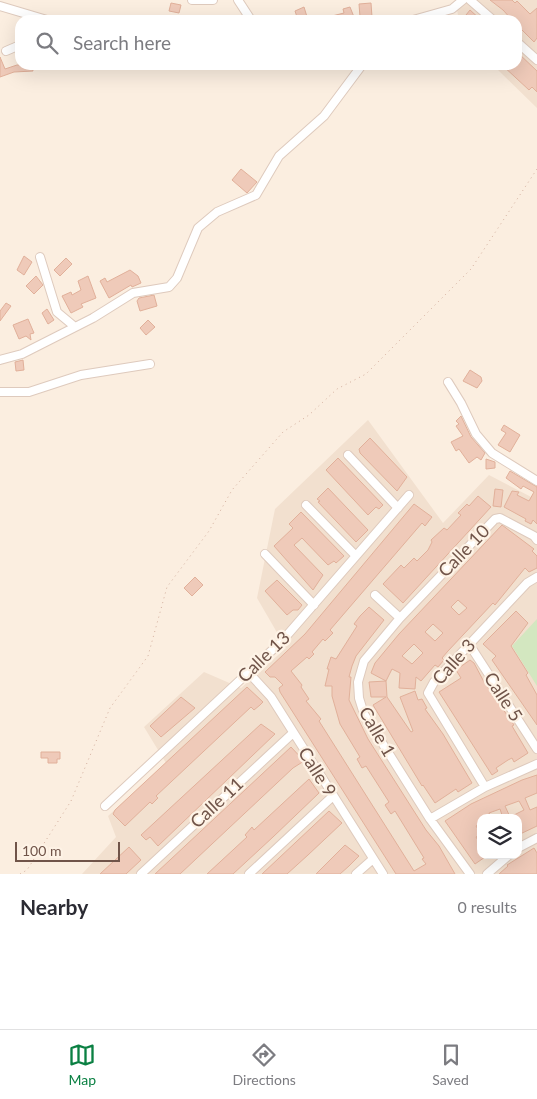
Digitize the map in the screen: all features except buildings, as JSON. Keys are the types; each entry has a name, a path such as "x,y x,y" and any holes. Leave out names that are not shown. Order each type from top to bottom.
{"street":[{"path":"192,0 213,0"},
{"path":"238,0 247,15"},
{"path":"431,15 452,9 462,0"},
{"path":"470,0 486,15"},
{"path":"0,6 30,15"},
{"path":"522,46 537,60"},
{"path":"6,51 15,47"},
{"path":"0,360 22,354 76,327 133,293 169,287 177,278 198,228 217,212 256,196 279,156 324,116 358,70"},
{"path":"40,256 57,312 76,327"},
{"path":"0,392 29,392 81,375 150,364"},
{"path":"448,382 476,434 492,453 537,481"},
{"path":"348,455 398,508"},
{"name":"Calle 13","path":"105,806 282,641 409,495"},
{"path":"306,505 356,556"},
{"name":"Calle 10","path":"400,618 495,519 500,518 534,536 537,540"},
{"path":"265,554 314,605"},
{"name":"Calle 3","path":"485,787 428,693 434,682 527,582 537,577"},
{"path":"375,595 400,618"},
{"name":"Calle 1","path":"400,618 364,661 358,682 359,698 364,714 430,819 470,874"},
{"name":"Calle 5","path":"470,644 537,749"},
{"name":"Calle 9","path":"248,672 270,697 383,874"},
{"name":"Calle 11","path":"141,874 293,733"},
{"path":"430,819 485,787 537,764"},
{"path":"249,874 333,796"},
{"path":"522,846 537,838"},
{"path":"356,874 373,859"},
{"path":"487,874 504,859"}],"path":[{"path":"20,874 27,870 71,802 110,708 148,656 167,587 209,531 232,490 283,432 310,416 337,389 366,374 471,269 537,169"}],"shaded area":[{"path":"455,0 537,0 537,108 498,70 522,70 522,15 458,15"},
{"path":"368,420 443,523 489,475 537,500 537,874 82,874 116,837 108,816 166,763 144,727 204,672 241,688 286,648 257,598 275,509"}],"green space":[{"path":"537,619 537,686 512,646"}]}
